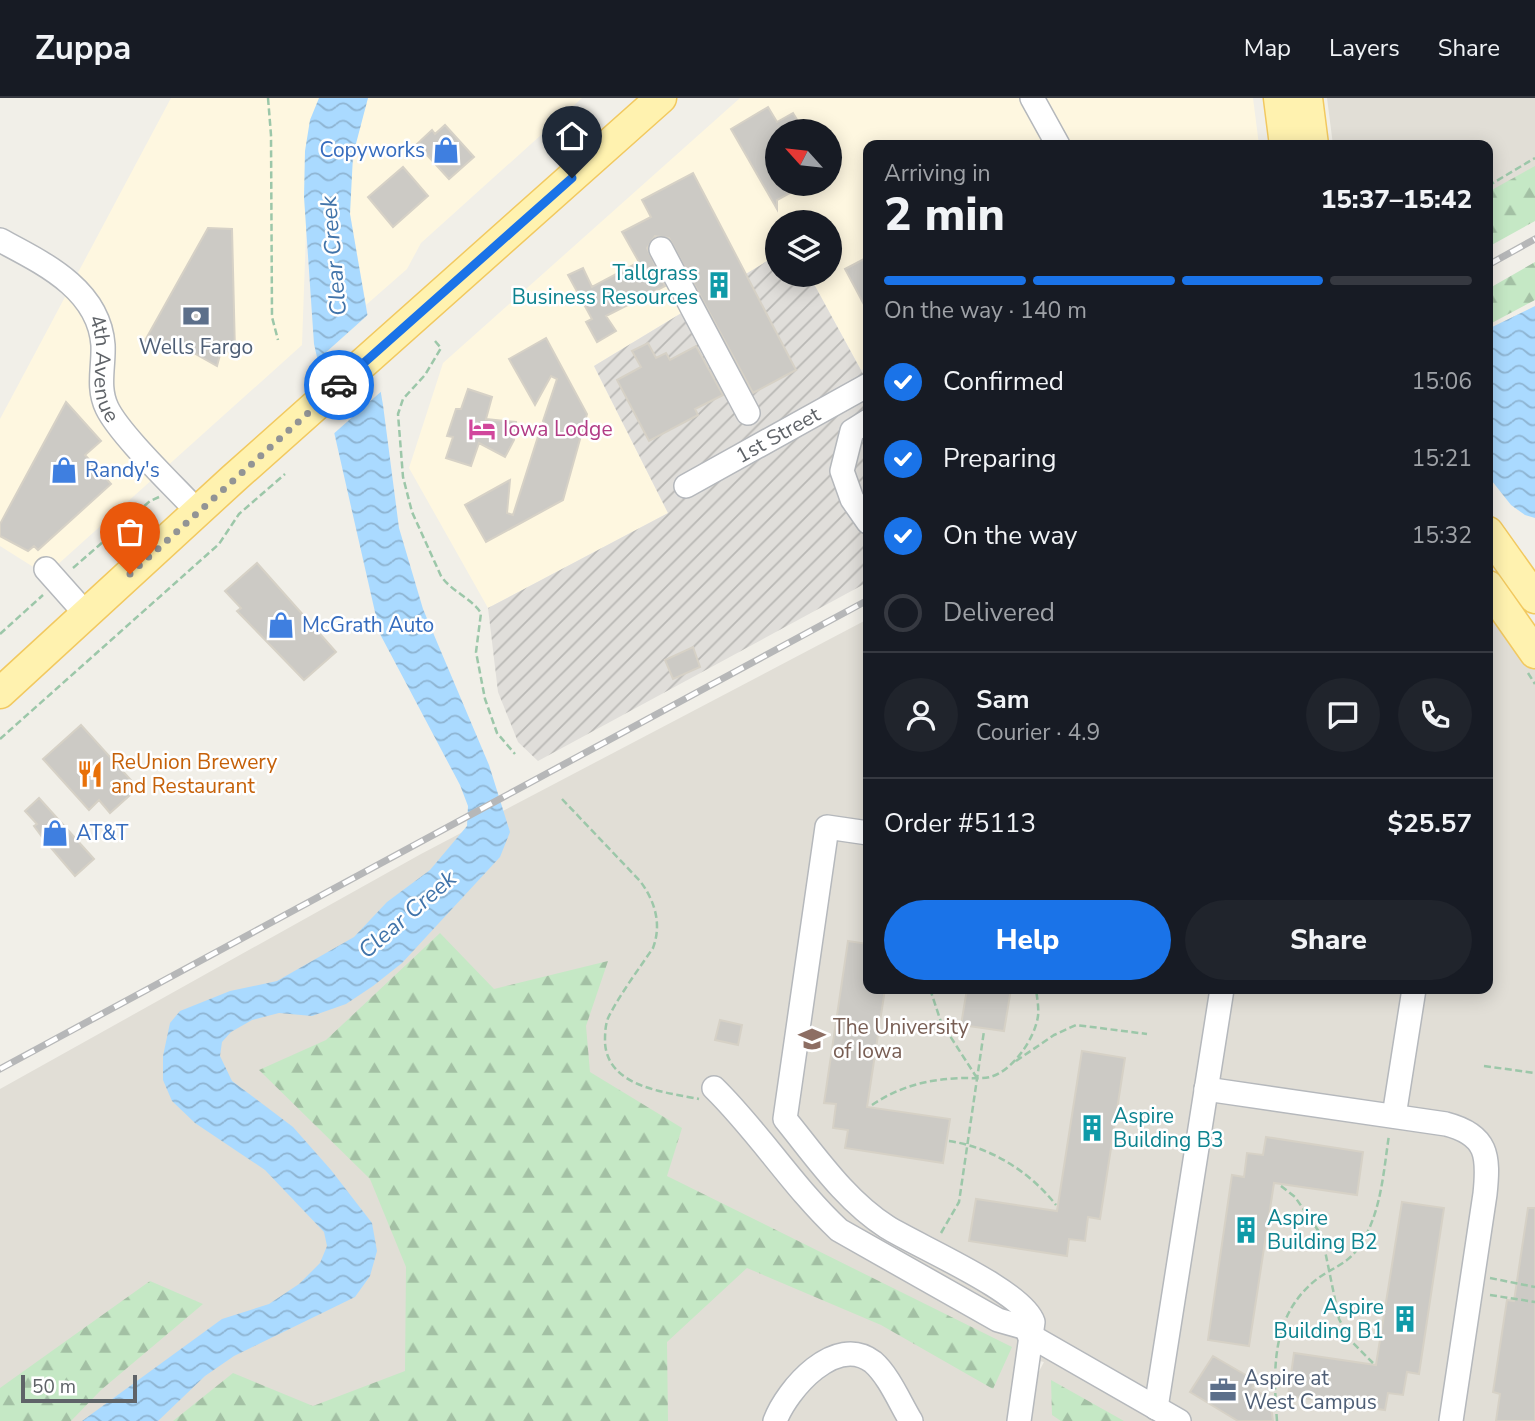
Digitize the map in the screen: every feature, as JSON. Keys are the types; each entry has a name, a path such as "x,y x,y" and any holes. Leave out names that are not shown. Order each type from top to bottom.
{"main road":[{"path":"0,693 661,98"},
{"path":"1279,98 1283,140"},
{"path":"1307,98 1312,140"},
{"path":"1493,539 1535,598"},
{"path":"1493,593 1535,653"}],"street":[{"path":"1032,98 1055,140"},
{"name":"4th Avenue","path":"0,240 48,266 70,282 86,301 101,330 100,386 108,412 198,512"},
{"path":"662,249 748,413"},
{"name":"1st Street","path":"686,486 863,391"},
{"path":"863,424 852,431 842,471 852,499 863,515"},
{"path":"48,579 86,614"},
{"path":"863,833 827,827 785,1119 858,1207 1020,1303 1029,1312 1033,1322 1019,1421"},
{"path":"1156,1408 1221,994"},
{"path":"1393,1116 1413,994"},
{"path":"714,1088 744,1117 839,1230 999,1320 1030,1332 1179,1421"},
{"path":"1206,1089 1463,1128 1484,1149 1488,1162 1451,1421"},
{"path":"775,1421 783,1405 813,1371 834,1357 853,1354 876,1365 911,1421"}],"path":[{"path":"268,98 271,135 272,317 278,340"},
{"path":"1493,183 1535,158"},
{"path":"435,341 441,348 425,375 403,399 398,414 403,477 412,512 441,576 447,586 470,600 481,613 476,652 485,699 497,733 515,754"},
{"path":"0,739 219,544 239,514 285,474"},
{"path":"73,568 150,501 162,496"},
{"path":"0,634 48,579"},
{"path":"562,799 640,881 657,916"},
{"path":"932,994 941,1022 977,1078"},
{"path":"1010,1064 1023,1051 1038,1015 1036,994"},
{"path":"872,1105 890,1093 912,1085 992,1077 1054,1035 1076,1025 1147,1034"},
{"path":"933,1252 959,1202 984,1031"},
{"path":"1484,1066 1535,1073"},
{"path":"1278,1421 1273,1363 1285,1320 1300,1297 1317,1280 1355,1253 1377,1211 1393,1116"},
{"path":"949,1141 967,1143 1015,1167 1041,1187 1056,1205"},
{"path":"1281,1186 1295,1197 1322,1236 1339,1320 1351,1341 1373,1363"},
{"path":"1471,1284 1535,1287"},
{"path":"1471,1284 1535,1302"}],"shaded area":[{"path":"171,98 322,98 310,120 302,345 46,575 0,546 0,419"},
{"path":"368,98 582,98 421,243 407,269 366,305 350,214 350,183 359,122"},
{"path":"740,98 1253,98 1258,140 863,140 863,369 861,370 816,287 842,287 842,210 765,210 765,262 594,366 668,513 488,608 409,468 443,363"},
{"path":"1327,98 1535,98 1535,217 1493,240 1493,140 1332,140"},
{"path":"765,262 765,287 816,287 863,374 863,585 538,761 518,742 498,692 488,608 668,513 594,366"},
{"name":"The University of Iowa","path":"1493,606 1535,667 1535,1421 1031,1421 1035,1379 1044,1362 1019,1356 1010,1421 0,1421 0,1089 421,854 863,622 863,994 1493,994"}],"green space":[{"path":"1535,166 1535,221 1493,244 1493,189"},
{"path":"1535,262 1535,300 1493,322 1493,286"},
{"path":"440,933 494,989 608,961 586,1026 590,1072 682,1128 667,1176 1012,1347 993,1389 881,1325 747,1268 667,1342 668,1421 173,1421 233,1373 313,1406 405,1371 406,1267 370,1179 259,1070 326,1040"},
{"path":"150,1281 203,1304 101,1390 71,1421 0,1421 0,1388"},
{"path":"1051,1380 1124,1421 1061,1421 1052,1415"}],"water":[{"name":"Clear Creek","path":"319,98 368,98 353,155 350,214 383,405 399,528 423,609 489,765 510,832 500,857 402,963 373,986 346,1004 312,1016 279,1013 252,1020 231,1032 222,1042 220,1056 232,1081 293,1127 372,1223 377,1251 370,1276 355,1297 234,1356 205,1376 158,1421 82,1421 222,1319 269,1304 299,1284 320,1263 327,1246 324,1232 265,1170 195,1123 172,1101 163,1080 163,1056 170,1023 180,1011 230,991 277,981 354,937 387,902 430,870 467,826 468,806 460,785 380,634 314,344 304,197 305,151 310,120"},
{"path":"1535,306 1535,518 1525,515 1511,505 1493,482 1493,327"}],"pier":[{"path":"371,312 384,389 330,437 314,363"}],"building":[{"path":"768,107 775,119 765,119 765,188 731,129"},
{"path":"793,113 797,119 782,119"},
{"name":"Copyworks","path":"445,125 474,157 449,179 417,144 432,130 435,134"},
{"path":"403,167 428,196 393,227 368,197"},
{"name":"Tallgrass Business Resources","path":"693,173 796,370 753,393 669,238 655,236 647,248 665,286 606,316 616,331 597,342 586,322 592,319 568,275 583,268 592,287 639,262 622,232 651,217 642,200"},
{"path":"770,196 784,196 777,200 777,209"},
{"name":"Wells Fargo","path":"208,228 232,229 235,352 221,351 217,366 183,347 143,344"},
{"path":"863,260 863,303 845,269"},
{"path":"546,338 587,414 563,500 486,542 465,505 510,480 507,513 513,515 542,424 545,424 543,421 557,379 551,376 535,405 509,359"},
{"path":"648,343 656,358 666,353 670,360 696,346 723,395 695,409 698,415 649,441 617,380 641,367 632,351"},
{"name":"Iowa Lodge","path":"468,389 492,397 486,419 516,422 514,440 505,457 479,443 471,466 446,458 453,437 447,436 456,409 461,409"},
{"name":"Randy's","path":"66,402 101,441 85,455 111,484 38,550 34,546 28,551 0,536 0,524"},
{"name":"McGrath Auto","path":"257,563 336,652 304,680 237,611 241,608 225,591"},
{"path":"693,647 700,667 673,679 665,660"},
{"name":"ReUnion Brewery and Restaurant","path":"81,725 138,788 110,813 99,800 89,810 43,759"},
{"name":"AT&T","path":"39,798 94,859 75,876 45,841 34,826 37,824 25,811"},
{"path":"848,941 863,943 863,994 884,994 867,1107 950,1119 943,1163 845,1148 848,1130 833,1128 836,1104 824,1103"},
{"path":"966,994 1010,994 1004,1031 961,1025"},
{"path":"720,1020 742,1025 738,1045 715,1040"},
{"name":"Aspire Building B3","path":"1082,1051 1125,1058 1100,1219 1088,1217 1085,1241 1069,1239 1067,1256 969,1241 976,1199 1057,1211"},
{"name":"Aspire Building B2","path":"1266,1137 1363,1152 1357,1195 1274,1183 1249,1346 1208,1340 1232,1175 1244,1177 1247,1153 1263,1155"},
{"name":"Aspire Building B1","path":"1402,1202 1444,1208 1419,1374 1407,1372 1403,1395 1388,1393 1385,1410 1288,1396 1294,1353 1376,1365"},
{"path":"1528,1208 1535,1208 1535,1421 1496,1421 1500,1394 1493,1392 1507,1300 1514,1301"},
{"name":"Aspire at West Campus","path":"1213,1356 1256,1381 1252,1388 1270,1399 1273,1421 1238,1421 1190,1392"}],"railway":[{"path":"1493,262 1535,239"},
{"path":"0,1069 863,603"}],"way so far":[{"path":"130,574 339,385"}],"place":[{"name":"Copyworks","path":"446,150"},
{"name":"Tallgrass Business Resources","path":"719,285"},
{"name":"Wells Fargo","path":"196,316"},
{"name":"Iowa Lodge","path":"482,429"},
{"name":"Randy's","path":"64,470"},
{"name":"McGrath Auto","path":"281,625"},
{"name":"ReUnion Brewery and Restaurant","path":"90,774"},
{"name":"AT&T","path":"55,833"},
{"name":"The University of Iowa","path":"812,1039"},
{"name":"Aspire Building B3","path":"1092,1128"},
{"name":"Aspire Building B2","path":"1246,1230"},
{"name":"Aspire Building B1","path":"1405,1319"},
{"name":"Aspire at West Campus","path":"1223,1390"}],"route":[{"path":"339,385 572,178"}]}
